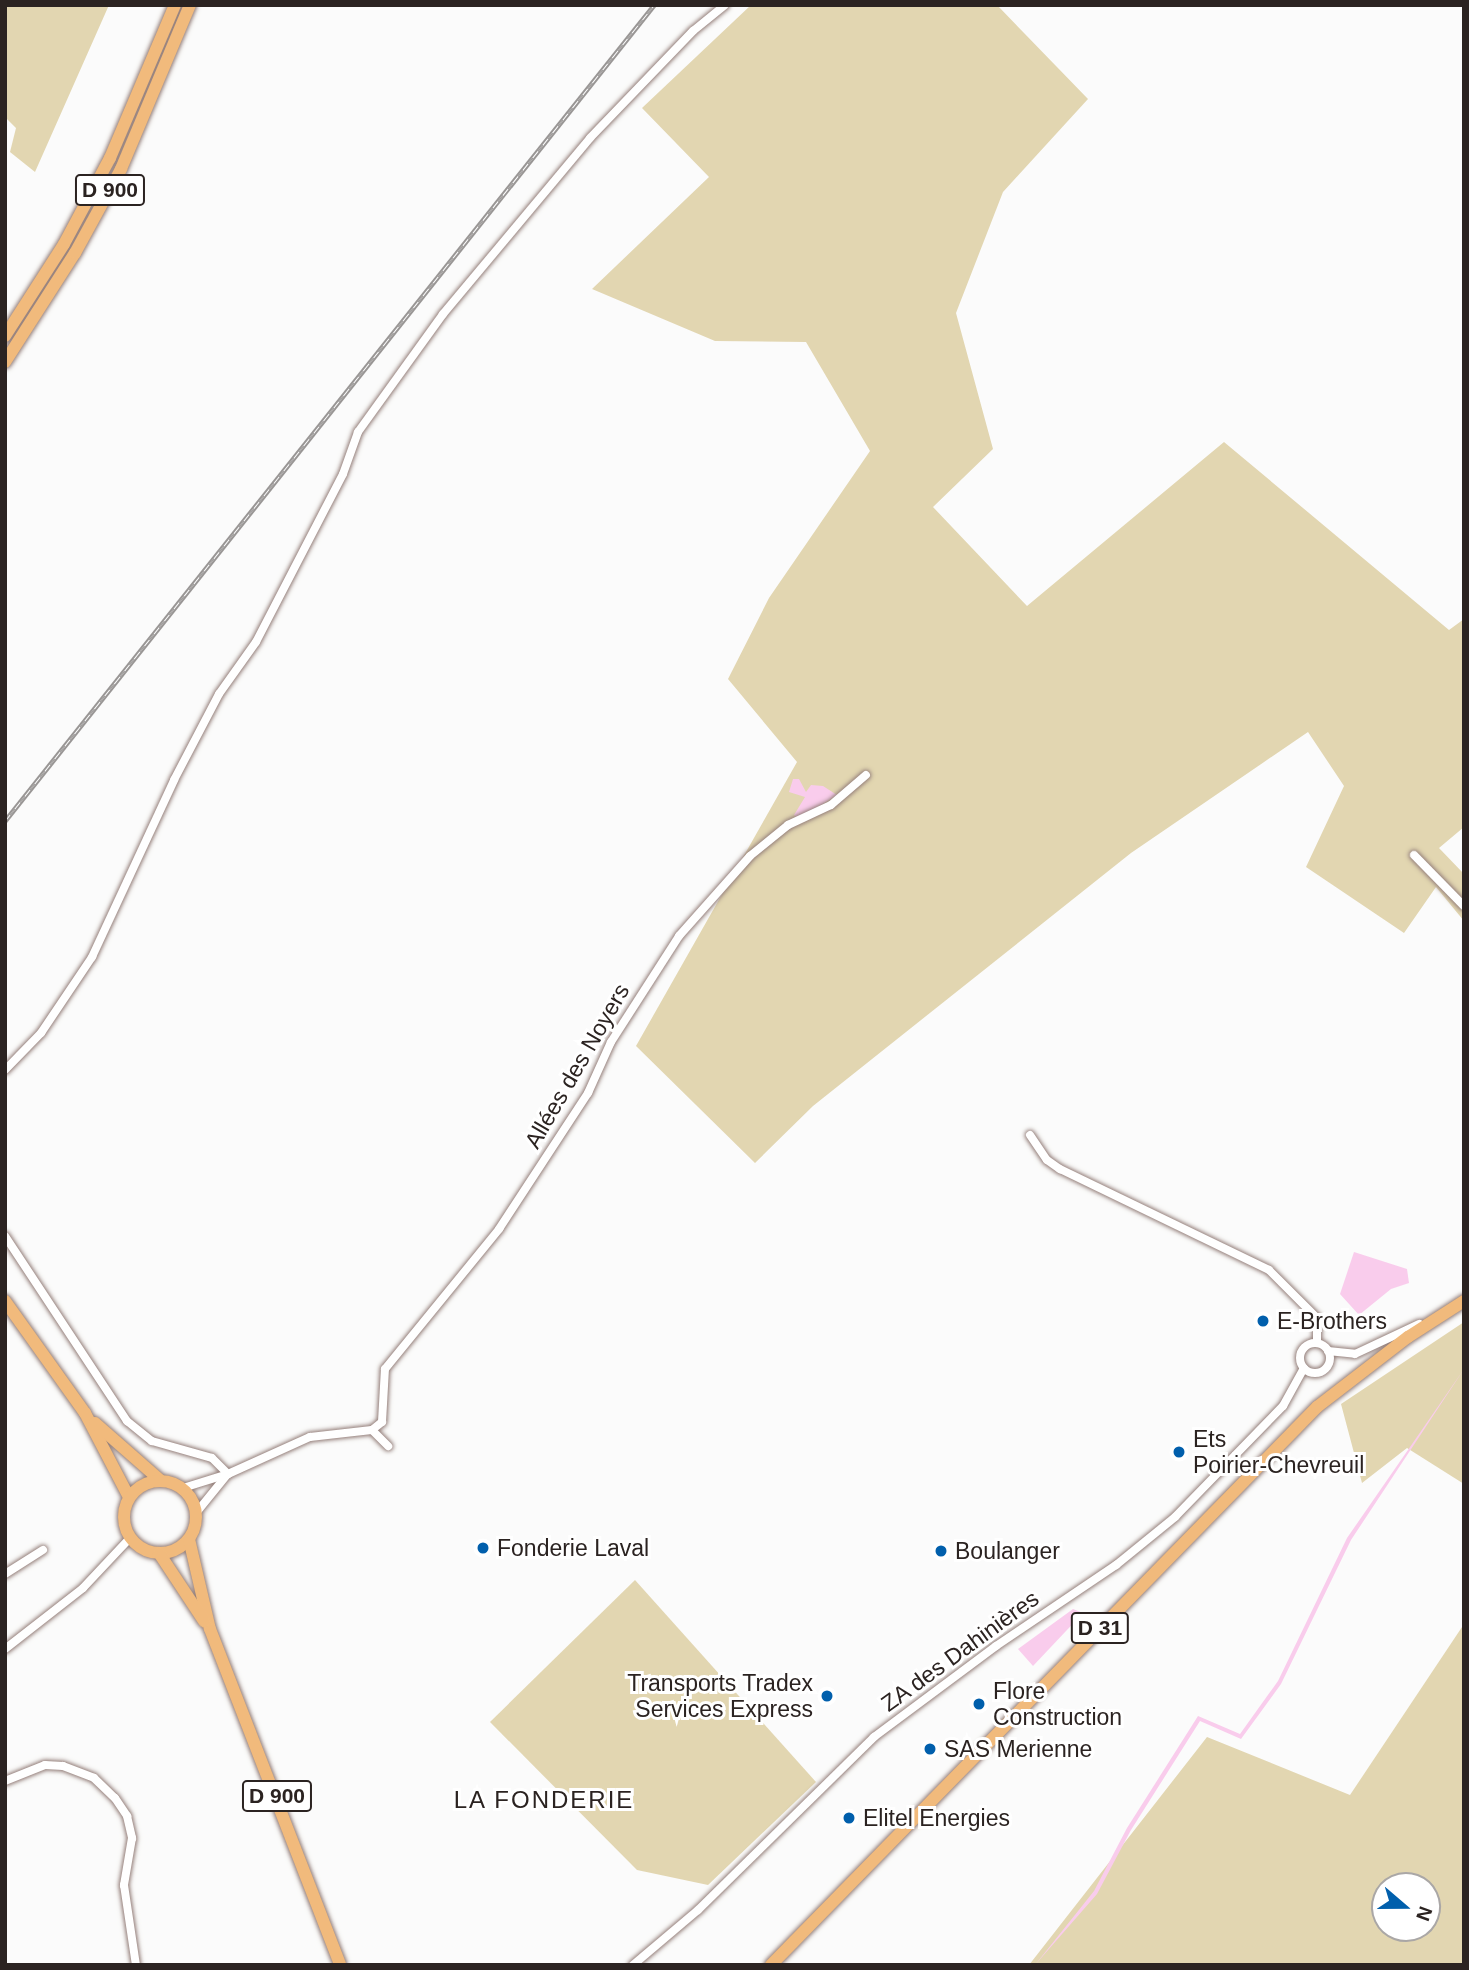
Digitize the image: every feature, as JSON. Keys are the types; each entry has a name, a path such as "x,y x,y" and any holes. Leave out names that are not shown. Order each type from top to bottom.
{"main road":[{"name":"D 900","path":"5,336 104,169 175,5"},
{"name":"D 900","path":"5,362 75,253 121,169 190,5"},
{"path":"5,1301 85,1413 129,1497"},
{"name":"D 31","path":"771,1965 1317,1407 1464,1301"},
{"path":"85,1413 160,1480 183,1488 196,1513 189,1539 170,1552 159,1553 130,1538 124,1518 129,1497 137,1488 160,1480"},
{"name":"D 900","path":"189,1539 210,1629 340,1965"},
{"name":"D 900","path":"159,1553 210,1629"}],"street":[{"path":"5,1070 41,1033 92,957 181,768 219,694 256,642 343,474 358,432 443,314 590,138 693,30 725,5"},
{"name":"Allées des Noyers","path":"372,1430 382,1422 385,1370 499,1228 588,1093 611,1042 679,936 750,856 788,825 831,804 866,775"},
{"path":"1414,855 1464,906"},
{"path":"1030,1135 1047,1160 1060,1169 1269,1269 1309,1305 1318,1324 1317,1343"},
{"path":"5,1236 127,1420 152,1441 212,1458 228,1474"},
{"path":"1317,1343 1328,1351 1355,1354 1447,1311"},
{"path":"1317,1343 1303,1349 1304,1368 1317,1373 1326,1369 1328,1351"},
{"name":"ZA des Dahinières","path":"633,1965 698,1910 874,1737 996,1646 1116,1565 1175,1517 1283,1406 1304,1368"},
{"path":"183,1488 228,1474 310,1437 372,1430 388,1446"},
{"path":"196,1513 228,1474"},
{"path":"5,1649 83,1587 107,1558 130,1538"},
{"path":"5,1574 43,1550"},
{"path":"5,1781 45,1765 63,1766 94,1778 115,1798 127,1816 132,1838 124,1885 136,1965"}],"shaded area":[{"path":"5,5 109,5 35,172 10,152 16,128 5,117"},
{"path":"751,5 997,5 1088,99 1003,192 956,313 993,449 933,507 1027,606 1224,442 1449,630 1464,619 1464,827 1439,848 1464,874 1464,921 1436,887 1404,933 1306,867 1344,786 1308,732 1131,853 813,1106 755,1163 636,1046 797,762 728,679 769,598 870,451 806,342 715,341 592,289 709,177 642,108"},
{"path":"793,779 799,779 806,792 811,785 823,786 837,795 799,819 794,815 805,797 789,792"},
{"path":"1354,1252 1407,1269 1409,1283 1391,1289 1359,1315 1340,1294"},
{"path":"1464,1322 1464,1484 1407,1448 1362,1483 1341,1404"},
{"path":"1464,1369 1351,1540 1281,1684 1241,1739 1200,1721 1131,1830 1097,1894 1035,1965 1094,1891 1127,1828 1198,1716 1240,1734 1278,1681 1347,1538"},
{"path":"635,1580 816,1782 708,1885 637,1870 490,1722"},
{"path":"1073,1609 1083,1613 1033,1666 1018,1649"},
{"path":"1464,1624 1464,1965 1029,1965 1207,1737 1350,1795"}],"railway":[{"path":"5,821 654,5"}],"place":[{"name":"E-Brothers","path":"1263,1321"},
{"name":"Ets Poirier-Chevreuil","path":"1179,1452"},
{"name":"Fonderie Laval","path":"483,1548"},
{"name":"Boulanger","path":"941,1551"},
{"name":"Transports Tradex Services Express","path":"827,1696"},
{"name":"Flore Construction","path":"979,1704"},
{"name":"SAS Merienne","path":"930,1749"},
{"name":"Elitel Energies","path":"849,1818"}],"district":[{"name":"LA FONDERIE","path":"544,1800"}]}
